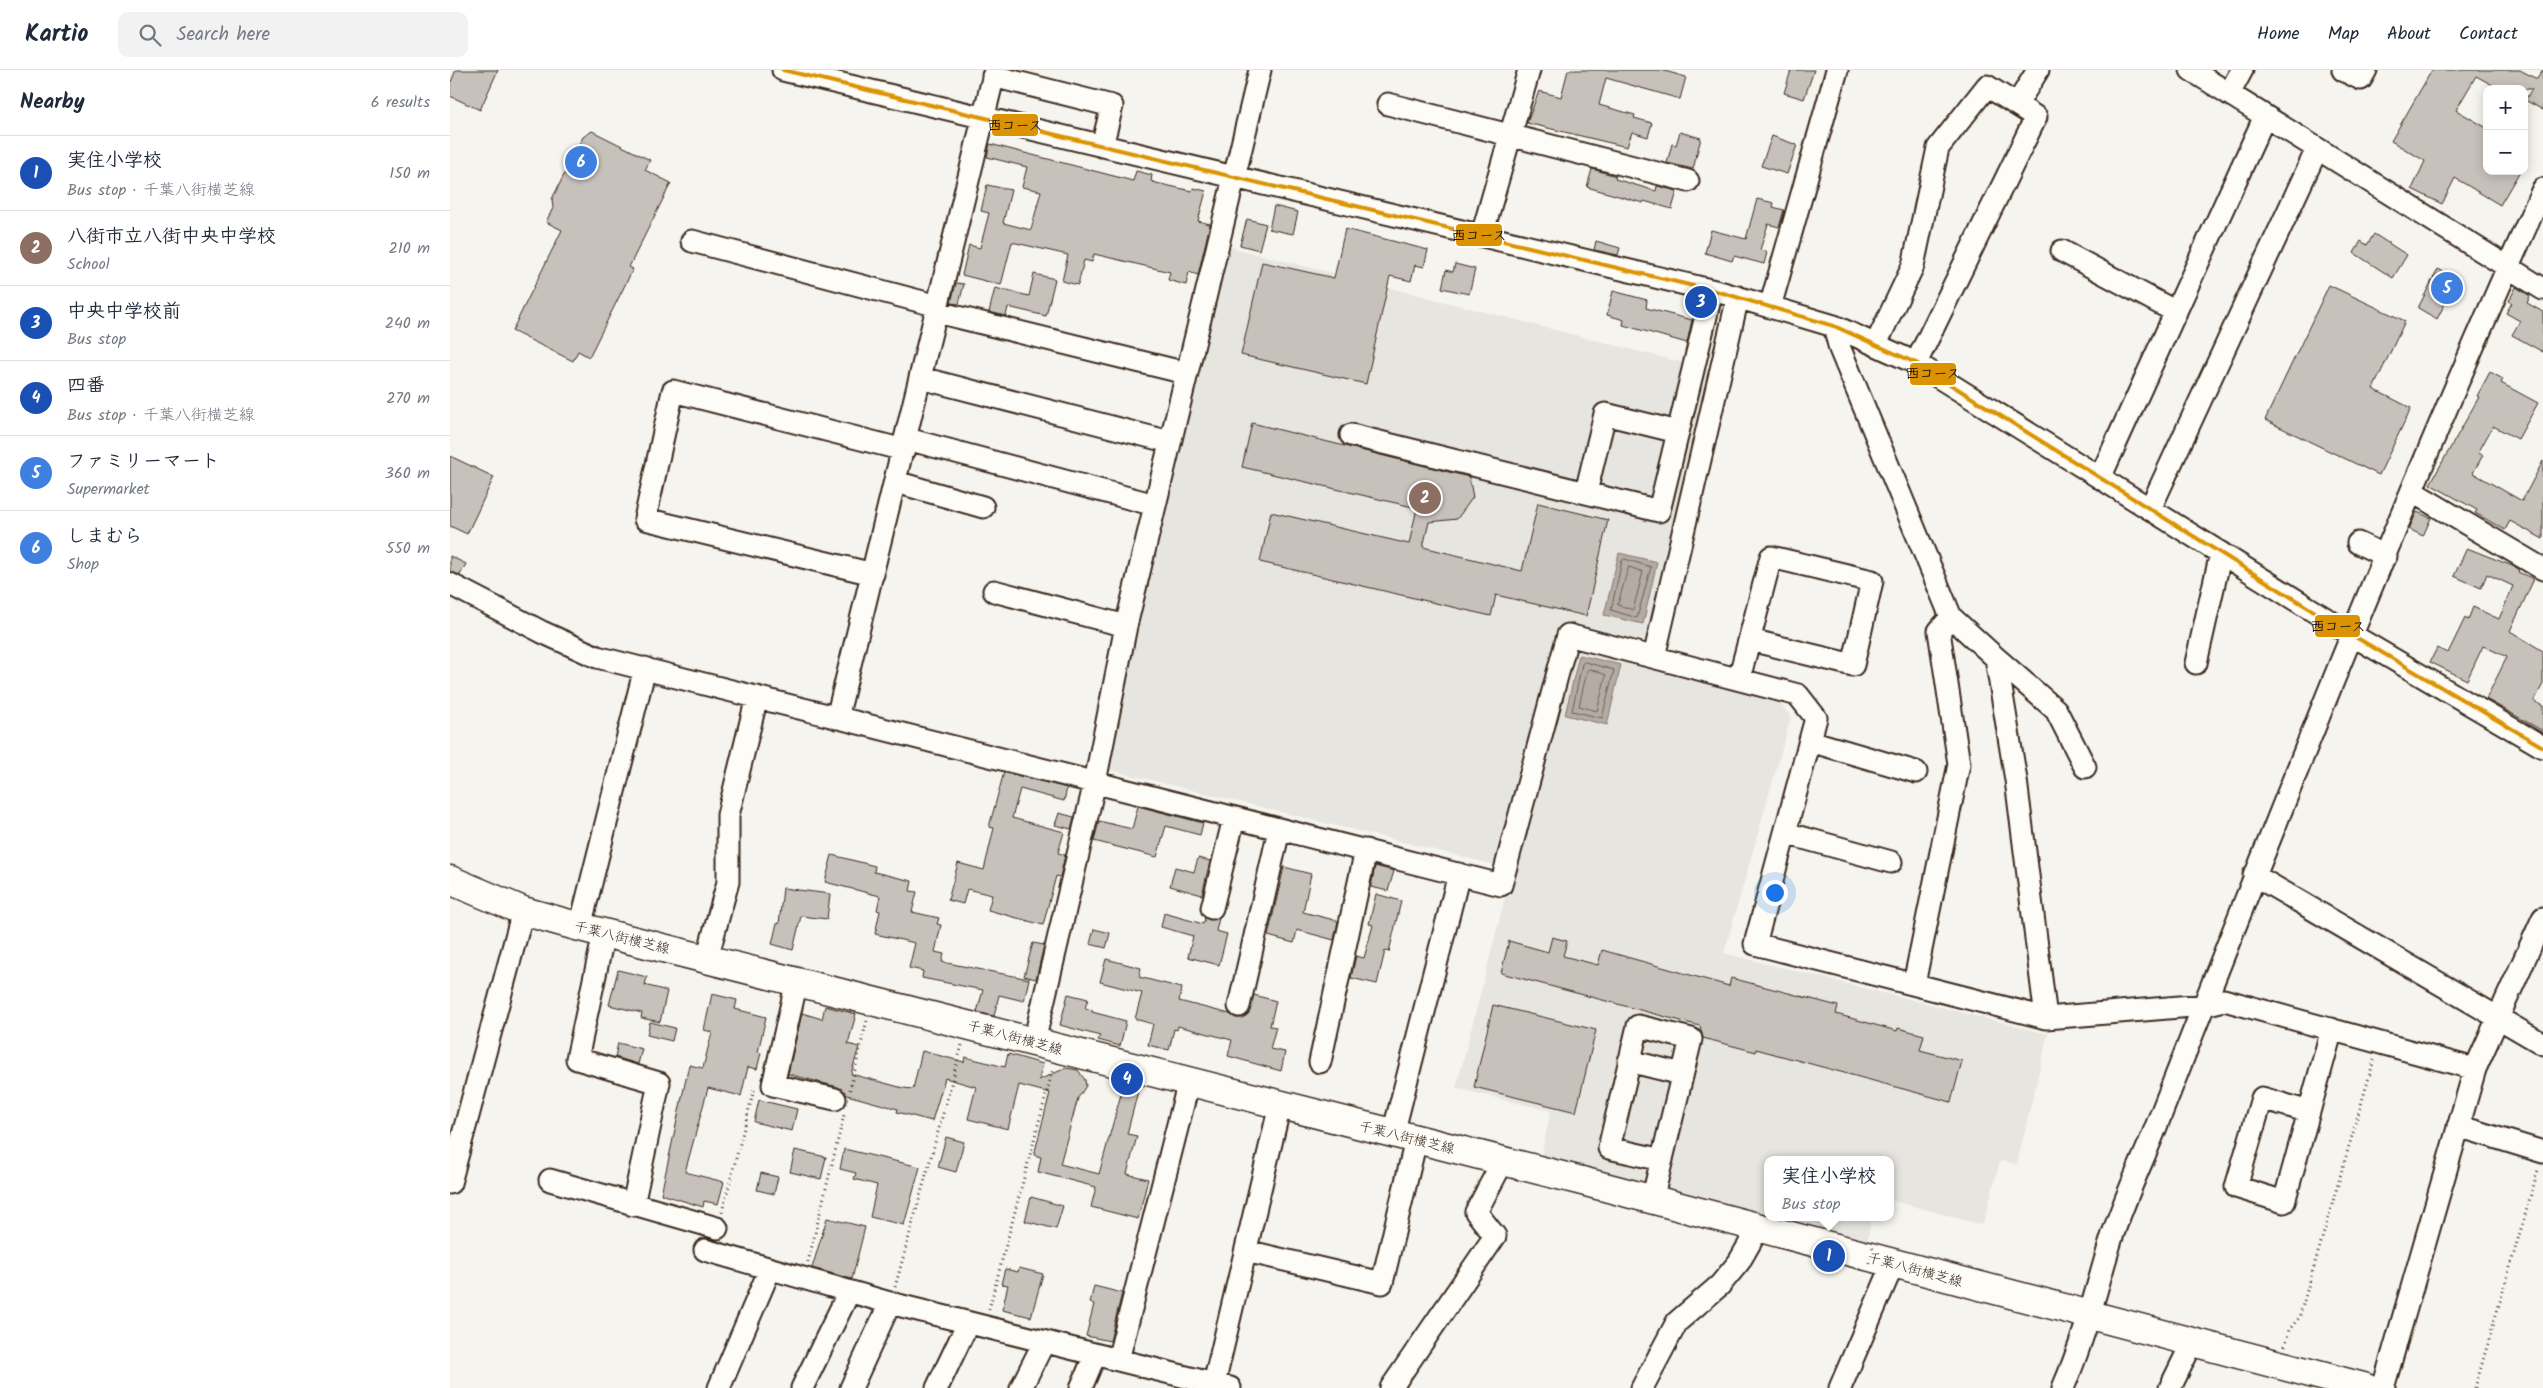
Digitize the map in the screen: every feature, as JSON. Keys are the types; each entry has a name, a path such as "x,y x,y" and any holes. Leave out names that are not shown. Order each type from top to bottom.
{"main road":[{"name":"千葉八街横芝線","path":"450,880 523,911 592,930 1878,1257 2091,1317 2367,1388"}],"street":[{"path":"783,70 1738,297 1834,326 1916,363 2150,509 2217,545 2352,635 2543,747"},
{"path":"1046,1046 1126,626 1260,70"},
{"path":"1482,235 1529,70"},
{"path":"1770,307 1837,70"},
{"path":"2017,104 2038,70"},
{"path":"2191,70 2543,289"},
{"path":"2229,94 2242,70"},
{"path":"2343,70 2361,79 2366,70"},
{"path":"838,718 994,73 1112,106 1102,146"},
{"path":"1876,344 1913,266 1938,148 1988,86 2036,117 1916,363"},
{"path":"1388,104 1511,134 1688,181"},
{"path":"2100,478 2265,116"},
{"path":"2150,509 2317,149"},
{"path":"2063,1388 2091,1317 2112,1237 2254,876 2352,635 2543,189"},
{"path":"692,242 938,309 1186,373"},
{"path":"2062,251 2176,312"},
{"path":"1351,435 1659,510 1712,291"},
{"path":"1654,657 1738,297"},
{"path":"1834,326 1840,349 1951,617 2056,710 2085,767"},
{"path":"921,378 1170,442"},
{"path":"873,574 645,519 673,391 1155,505"},
{"path":"1586,492 1604,414 1678,432"},
{"path":"896,482 982,508"},
{"path":"2413,492 2543,569"},
{"path":"2358,543 2386,556"},
{"path":"2196,663 2217,545"},
{"path":"1739,679 1771,557 1872,581 1853,665 1750,640"},
{"path":"450,584 542,632 597,656 1501,885 1568,634 1798,695 1816,718 1755,944 2046,1018 2204,1005 2224,1000 2475,1069"},
{"path":"994,591 1126,626"},
{"path":"1914,984 1959,764 1939,630 1951,617"},
{"path":"1996,658 2016,780 2046,1018"},
{"path":"633,1205 660,1083 577,1059 592,930 645,668"},
{"path":"707,958 728,882 728,815 757,697"},
{"path":"1810,741 1916,772"},
{"path":"1212,908 1234,818"},
{"path":"1239,1006 1279,830"},
{"path":"1785,833 1891,862"},
{"path":"1320,1062 1366,850"},
{"path":"1246,1251 1382,1283 1404,1137 1459,874"},
{"path":"2254,876 2498,1016 2543,1044"},
{"path":"451,1174 523,911"},
{"path":"2383,1388 2475,1069 2543,918"},
{"path":"797,981 773,1085 843,1101"},
{"path":"1652,1199 1662,1160 1690,1039 1638,1026 1609,1148 1662,1160"},
{"path":"2309,1112 2262,1098 2236,1187 2284,1202 2332,1030"},
{"path":"1630,1061 1682,1074"},
{"path":"1118,1360 1189,1082"},
{"path":"704,1250 890,1303 1222,1386 1246,1251 1280,1104"},
{"path":"2458,1126 2543,1152"},
{"path":"1391,1388 1495,1236 1476,1212 1503,1161"},
{"path":"550,1180 718,1228"},
{"path":"1642,1388 1677,1322 1720,1285 1738,1262 1759,1227"},
{"path":"1840,1388 1878,1257"},
{"path":"719,1388 770,1269"},
{"path":"802,1388 849,1292"},
{"path":"851,1388 890,1303"},
{"path":"937,1388 976,1325"},
{"path":"1021,1388 1044,1342"},
{"path":"2170,1388 2192,1343"},
{"path":"1081,1388 1095,1355"}],"path":[{"path":"804,1279 843,1101 872,1000"},
{"path":"890,1303 967,1025"},
{"path":"2280,1366 2289,1330 2299,1318 2379,1042"},
{"path":"976,1325 1046,1046"},
{"path":"718,1228 756,1084"},
{"path":"2475,1388 2543,1152"}],"shaded area":[{"path":"1226,246 1712,370 1648,650 1564,627 1500,866 1106,769"},
{"path":"1570,645 1775,696 1791,717 1724,953 2048,1034 2017,1164 2000,1161 1983,1225 1894,1201 1894,1156 1764,1156 1764,1218 1541,1156 1551,1111 1456,1088"},
{"path":"1773,1221 1871,1221 1866,1247"}],"water":[{"path":"1619,553 1657,562 1643,624 1604,615"},
{"path":"1579,655 1621,665 1607,725 1565,715"}],"building":[{"path":"456,70 498,70 480,110 450,96 450,84"},
{"path":"1568,70 1661,70 1686,77 1680,99 1606,78 1599,105 1635,115 1634,118 1652,123 1648,137 1632,132 1627,147 1527,123 1539,91 1561,97"},
{"path":"1791,70 1814,70 1804,99 1784,93"},
{"path":"2432,70 2520,70 2537,79 2543,70 2543,110 2528,102 2528,95 2532,89 2528,89 2528,85 2493,85 2476,76 2456,110 2483,126 2483,175 2518,175 2500,205 2455,178 2442,204 2412,189 2425,161 2391,141"},
{"path":"592,131 650,160 645,170 671,183 629,267 633,269 589,357 578,351 573,361 512,331 562,230 546,222 553,208 552,199 583,137"},
{"path":"1680,132 1701,138 1693,169 1667,163 1672,144 1676,145"},
{"path":"1772,136 1797,145 1787,174 1761,166"},
{"path":"990,144 1133,181 1136,171 1152,175 1151,181 1156,183 1192,191 1193,188 1206,191 1198,221 1210,224 1198,275 1189,272 1186,285 1168,280 1170,272 1094,254 1092,262 1084,260 1078,285 1062,281 1068,255 1012,242 1001,285 962,275 969,245 980,248 989,213 981,211 987,185 1011,190 1003,223 1031,230 1041,191 1022,187 1027,167 987,157"},
{"path":"1592,169 1616,176 1615,179 1656,191 1657,186 1677,191 1672,209 1587,187"},
{"path":"1757,199 1774,203 1773,207 1784,210 1779,227 1768,224 1760,250 1767,252 1764,264 1734,256 1732,261 1705,253 1711,230 1746,239"},
{"path":"1274,206 1298,212 1293,234 1269,229"},
{"path":"1247,219 1266,224 1259,250 1240,245"},
{"path":"1345,229 1428,250 1424,267 1415,265 1411,281 1390,276 1366,384 1241,355 1262,262 1334,278"},
{"path":"2374,234 2407,255 2393,278 2354,253 2361,241 2367,245"},
{"path":"1596,241 1620,248 1618,255 1594,250"},
{"path":"1455,264 1475,269 1469,294 1442,288 1446,270 1453,272"},
{"path":"2438,269 2458,279 2437,319 2418,308"},
{"path":"1034,274 1055,279 1046,316 1008,307 1006,316 989,312 995,288 1029,296"},
{"path":"956,283 964,284 959,304 951,303"},
{"path":"2329,285 2405,321 2373,389 2411,408 2379,475 2265,420"},
{"path":"2516,287 2530,296 2527,303 2543,312 2543,352 2512,335 2520,321 2506,313 2512,303 2509,301"},
{"path":"1613,291 1647,300 1646,308 1692,320 1687,343 1623,325 1624,320 1607,315"},
{"path":"2490,372 2503,379 2501,383 2538,403 2518,439 2493,426 2478,453 2483,455 2473,473 2522,501 2543,461 2543,539 2510,521 2505,530 2475,513 2477,510 2430,484 2479,397 2477,396"},
{"path":"1252,423 1469,477 1473,497 1457,519 1429,522 1423,547 1522,571 1538,503 1608,520 1586,616 1496,595 1491,616 1260,562 1271,512 1409,544 1417,508 1242,467"},
{"path":"450,456 494,477 467,534 450,526"},
{"path":"2417,512 2431,518 2423,536 2409,529"},
{"path":"2467,548 2515,567 2519,569 2518,572 2534,579 2510,631 2543,651 2543,684 2534,701 2543,706 2543,731 2486,699 2507,657 2483,646 2467,680 2430,662 2437,648 2448,653 2465,618 2468,620 2473,607 2499,619 2513,586 2487,574 2481,588 2454,576"},
{"path":"450,556 466,564 460,575 450,572"},
{"path":"1004,772 1067,788 1064,801 1020,789 1012,818 1064,832 1058,853 1065,855 1060,877 1056,876 1043,925 988,910 992,895 967,889 963,904 948,900 958,863 984,870 994,828 989,827"},
{"path":"1138,806 1203,823 1200,835 1166,826 1157,857 1094,841 1099,821 1132,829"},
{"path":"1059,813 1074,817 1071,829 1055,825"},
{"path":"832,855 875,866 874,872 912,881 910,891 917,892 912,912 939,918 937,924 941,925 935,952 944,954 942,962 1029,979 1024,1001 999,995 994,1016 977,1012 983,990 922,978 923,971 909,968 915,943 875,934 880,911 877,910 880,896 825,882"},
{"path":"1198,858 1210,861 1202,895 1170,886 1175,867 1194,872"},
{"path":"1375,866 1394,871 1388,891 1371,887"},
{"path":"1284,867 1311,874 1303,912 1338,921 1334,940 1297,930 1294,943 1268,936"},
{"path":"783,888 830,894 827,919 801,916 793,950 772,944 777,923 779,924"},
{"path":"1376,894 1401,901 1389,952 1385,951 1377,984 1351,978 1356,956 1364,958 1373,925 1369,924"},
{"path":"1164,913 1203,924 1205,918 1210,920 1219,918 1216,931 1227,934 1219,965 1188,957 1193,936 1161,927"},
{"path":"1094,929 1110,933 1106,948 1090,944"},
{"path":"1552,937 1567,941 1563,956 1598,965 1602,950 1729,986 1731,978 1838,1006 1836,1014 1897,1031 1898,1028 1924,1035 1920,1050 1962,1061 1951,1102 1756,1049 1756,1052 1703,1038 1700,1026 1501,973 1509,941 1548,952"},
{"path":"1033,943 1044,945 1036,979 1024,976"},
{"path":"1106,959 1141,968 1139,977 1182,988 1179,1001 1230,1014 1236,1018 1242,1018 1248,1014 1254,995 1276,1001 1270,1026 1276,1027 1270,1049 1285,1052 1281,1071 1228,1056 1232,1040 1178,1026 1177,1030 1174,1029 1169,1050 1148,1045 1153,1024 1135,1019 1142,993 1100,982"},
{"path":"618,970 647,977 645,985 667,991 660,1022 641,1018 642,1013 609,1005"},
{"path":"712,994 737,1000 735,1009 766,1017 758,1052 761,1053 757,1069 748,1067 741,1096 708,1088 685,1172 724,1182 718,1204 704,1201 703,1207 661,1194 689,1065 703,1068 712,1032 704,1030"},
{"path":"1068,994 1088,999 1085,1008 1092,1010 1092,1012 1126,1021 1120,1046 1098,1040 1100,1036 1060,1025"},
{"path":"1493,1005 1596,1030 1576,1112 1474,1087"},
{"path":"825,1006 856,1014 848,1044 859,1047 851,1074 903,1088 913,1089 922,1051 964,1062 965,1057 1005,1067 1008,1054 1043,1064 1039,1080 1066,1068 1078,1070 1085,1080 1086,1086 1078,1098 1060,1164 1099,1174 1123,1087 1138,1091 1127,1134 1137,1136 1127,1174 1148,1179 1138,1219 1091,1207 1096,1187 1038,1172 1041,1157 1034,1155 1050,1093 1019,1085 1008,1129 968,1119 976,1087 945,1078 932,1121 897,1112 898,1109 847,1095 838,1087 788,1074 802,1013 822,1019"},
{"path":"650,1022 675,1028 672,1041 647,1035"},
{"path":"618,1043 642,1049 638,1064 615,1057"},
{"path":"759,1100 797,1109 792,1131 754,1122"},
{"path":"946,1137 964,1142 956,1172 938,1167"},
{"path":"844,1149 920,1167 904,1225 870,1217 877,1185 854,1179 856,1173 840,1169"},
{"path":"795,1150 826,1157 821,1179 790,1172"},
{"path":"761,1173 778,1177 774,1194 757,1190"},
{"path":"1031,1197 1063,1206 1056,1229 1025,1221"},
{"path":"827,1218 865,1227 852,1279 812,1268"},
{"path":"1019,1268 1043,1274 1031,1317 1002,1310 1008,1285 1001,1284 1005,1269 1018,1272"},
{"path":"1094,1286 1122,1293 1110,1341 1086,1336 1094,1304 1090,1303"}],"transit line":[{"name":"西コース","path":"783,70 1723,293 1834,326 1916,363 2352,635 2543,747"}],"place":[{"name":"しまむら","path":"581,162"},
{"name":"ファミリーマート","path":"2447,288"},
{"name":"中央中学校前","path":"1701,302"},
{"name":"八街市立八街中央中学校","path":"1425,498"},
{"name":"四番","path":"1127,1079"},
{"name":"実住小学校","path":"1829,1256"}]}
